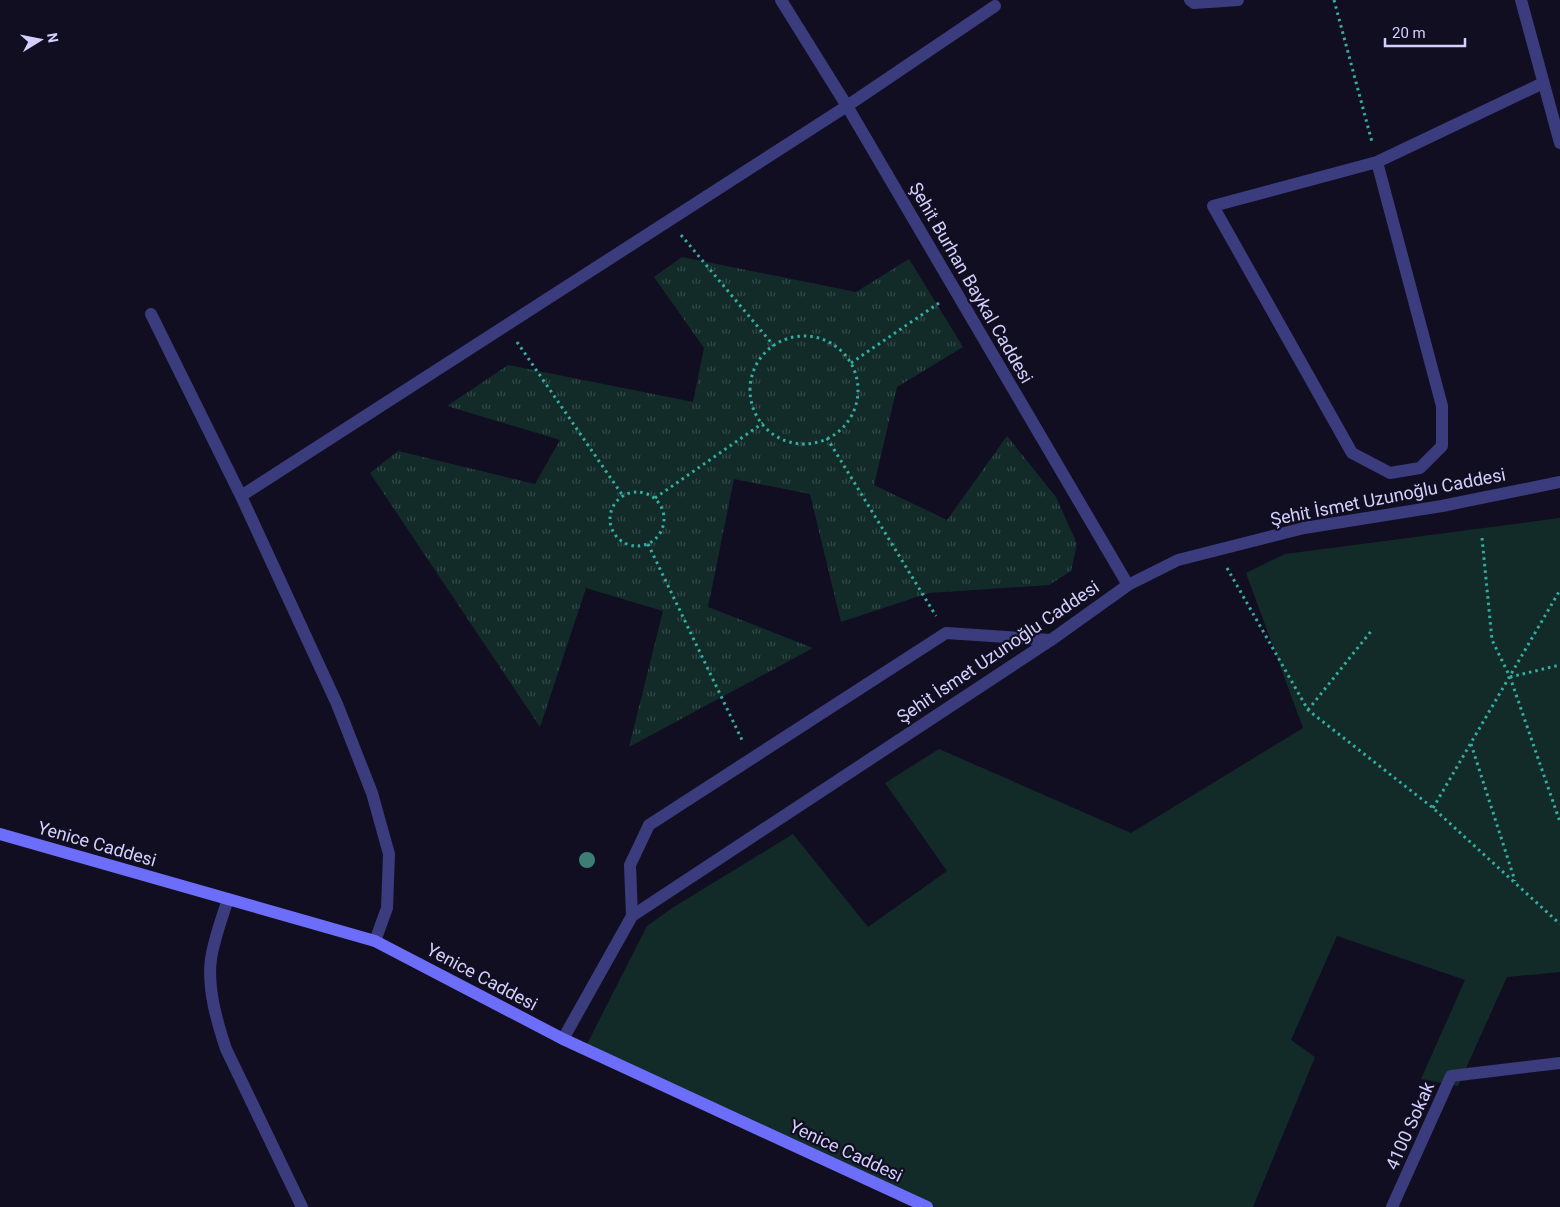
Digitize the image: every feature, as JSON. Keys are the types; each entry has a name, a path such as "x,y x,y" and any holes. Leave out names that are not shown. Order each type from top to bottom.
{"street":[{"name":"Şehit Burhan Baykal Caddesi","path":"781,0 847,106 1128,585"},
{"path":"1190,0 1194,3 1238,0"},
{"path":"1521,0 1560,143"},
{"path":"241,496 847,106 995,6"},
{"path":"1378,162 1442,406 1442,446 1420,468 1390,473 1352,453 1213,206 1378,162 1543,82"},
{"path":"151,314 241,496 337,704 372,793 389,854 387,908 375,941"},
{"name":"Şehit İsmet Uzunoğlu Caddesi","path":"563,1039 632,916 1051,640 1128,585 1178,560 1304,528 1442,506 1560,482"},
{"path":"632,916 630,865 649,825 946,633 1051,640"},
{"name":"Yenice Caddesi","path":"0,834 375,941 563,1039 926,1207"},
{"path":"228,899 211,959 214,999 220,1028 226,1049 302,1207"},
{"name":"4100 Sokak","path":"1392,1207 1452,1076 1560,1063"}],"path":[{"path":"1334,0 1378,162"},
{"path":"668,221 774,346"},
{"path":"851,363 956,292"},
{"path":"506,325 622,496"},
{"path":"796,336 812,336 826,340 847,356 858,382 858,398 853,413 845,426 832,436 816,443 798,444 780,438 765,427 755,412 751,395 752,378 758,362 768,349 774,346 782,340 796,336"},
{"path":"655,498 763,423"},
{"path":"827,438 946,633"},
{"path":"630,492 639,492 655,498 664,512 662,531 656,539 639,547 621,542 614,535 611,526 612,509 616,501 622,496 630,492"},
{"path":"1482,538 1492,640 1510,677 1560,822"},
{"path":"648,544 751,759"},
{"path":"1217,550 1308,710 1433,808 1560,924"},
{"path":"1433,808 1560,590"},
{"path":"1308,710 1372,630"},
{"path":"1510,677 1560,665"},
{"path":"1470,744 1516,883"}],"green space":[{"path":"682,257 856,292 909,259 963,347 897,387 874,485 947,520 1007,436 1056,497 1077,544 1071,571 1049,585 929,593 841,622 810,494 734,479 708,607 813,648 629,747 663,611 586,588 540,727 370,473 398,451 535,484 560,440 447,406 508,365 693,402 704,348 654,277"},
{"path":"1560,518 1560,972 1507,977 1458,1086 1421,1079 1465,980 1337,936 1291,1040 1315,1057 1253,1207 923,1207 584,1050 647,926 672,908 793,834 868,927 947,871 885,783 939,749 1131,833 1303,728 1246,573 1285,554"}]}
